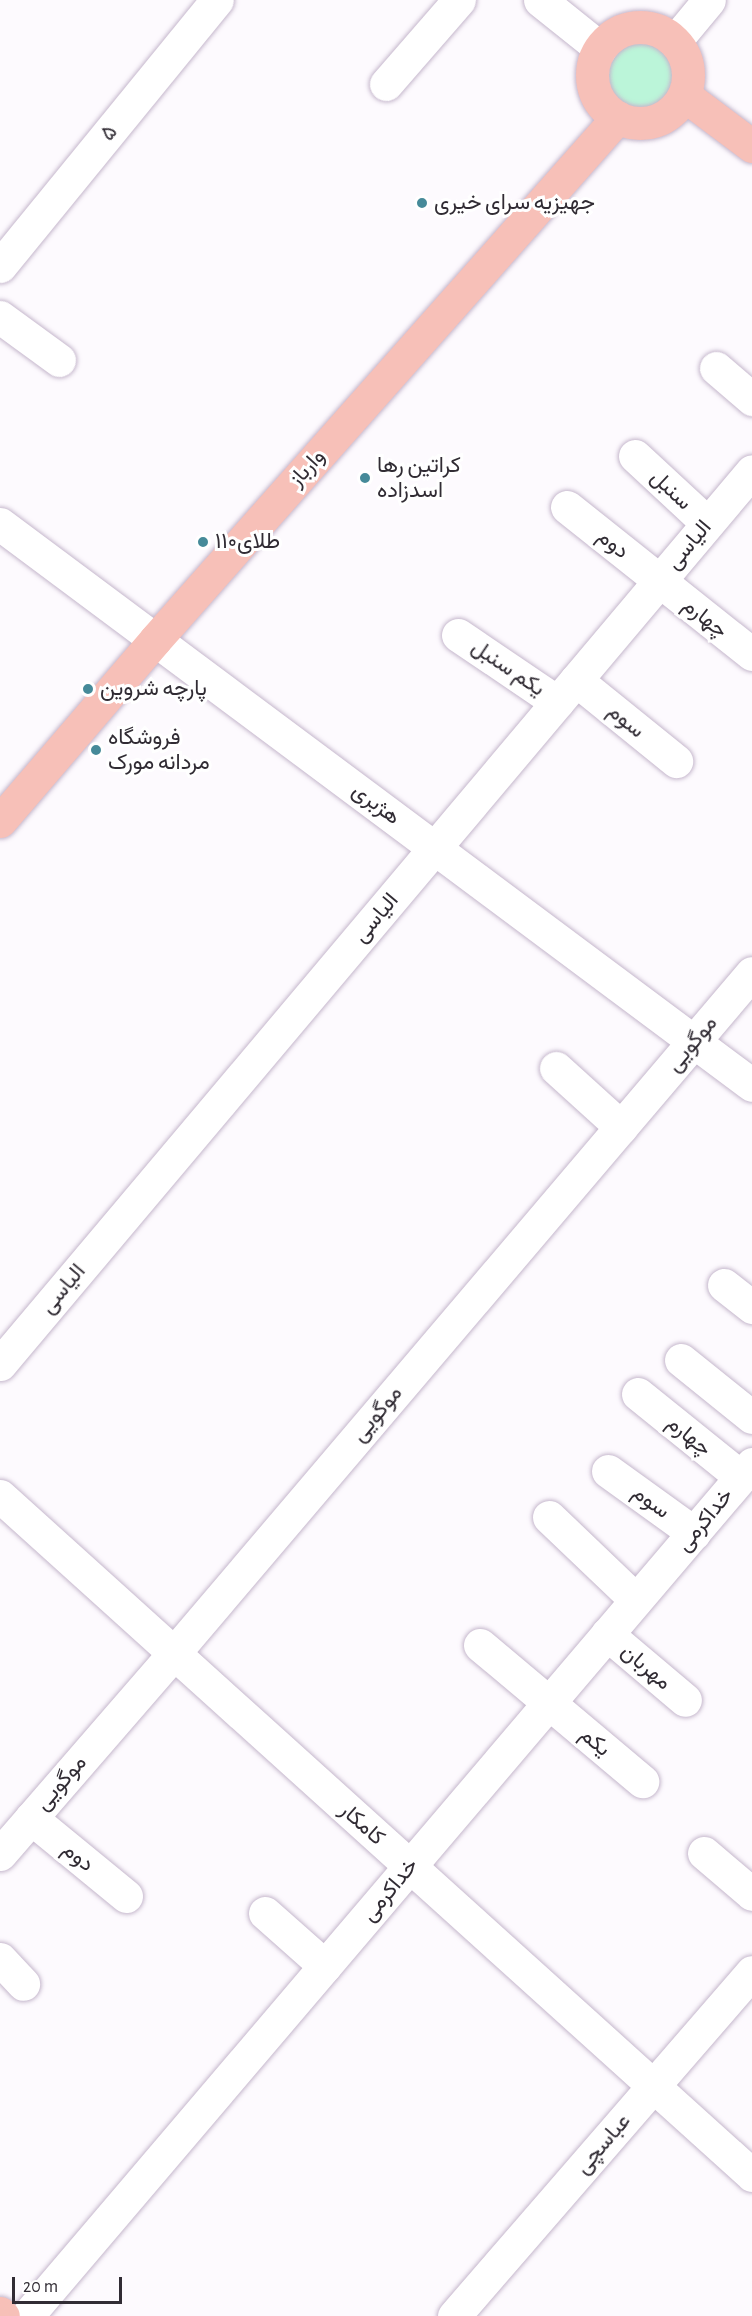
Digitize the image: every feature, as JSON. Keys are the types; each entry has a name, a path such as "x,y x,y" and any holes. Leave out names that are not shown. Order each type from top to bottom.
{"main road":[{"path":"650,27 664,32 675,41 688,66 684,95 675,108 663,117 648,122 632,122 618,117 605,107 592,79 594,63 600,48 609,37 622,30 650,27"},
{"path":"684,95 752,146"},
{"name":"وارباز","path":"0,821 155,640 618,117"}],"street":[{"name":"۵","path":"0,266 217,0"},
{"path":"386,84 459,0"},
{"path":"540,0 600,48"},
{"path":"675,41 709,0"},
{"path":"0,317 59,360"},
{"path":"716,368 752,399"},
{"name":"سنبل","path":"635,456 708,523"},
{"name":"الیاسی","path":"0,1364 752,471"},
{"name":"دوم","path":"567,507 659,581"},
{"name":"هژبری","path":"0,524 752,1085"},
{"name":"چهارم","path":"659,581 752,654"},
{"name":"یکم سنبل","path":"458,635 567,691"},
{"name":"سوم","path":"567,691 676,761"},
{"name":"موگویی","path":"0,1854 174,1653 752,973"},
{"path":"556,1068 621,1127"},
{"path":"724,1285 752,1307"},
{"path":"681,1360 752,1417"},
{"name":"چهارم","path":"638,1394 746,1470"},
{"name":"سوم","path":"608,1470 693,1533"},
{"name":"خداکرمی","path":"27,2316 746,1470"},
{"name":"کامکار","path":"0,1496 752,2175"},
{"path":"549,1517 636,1600"},
{"name":"مهربان","path":"607,1634 686,1700"},
{"name":"یکم","path":"480,1646 642,1781"},
{"name":"دوم","path":"30,1818 126,1896"},
{"path":"704,1853 752,1894"},
{"path":"265,1913 325,1966"},
{"path":"0,1959 23,1984"},
{"name":"عباسچی","path":"454,2316 752,1972"}],"green space":[{"path":"635,43 649,43 661,48 670,57 675,76 673,89 666,100 649,109 635,109 623,104 614,95 609,83 609,69 614,57 623,48"}],"place":[{"name":"جهیزیه سرای خیری","path":"422,203"},
{"name":"کراتین رها اسدزاده","path":"365,478"},
{"name":"طلای۱۱۰","path":"203,542"},
{"name":"پارچه شروین","path":"88,689"},
{"name":"فروشگاه مردانه مورک","path":"96,750"}]}
